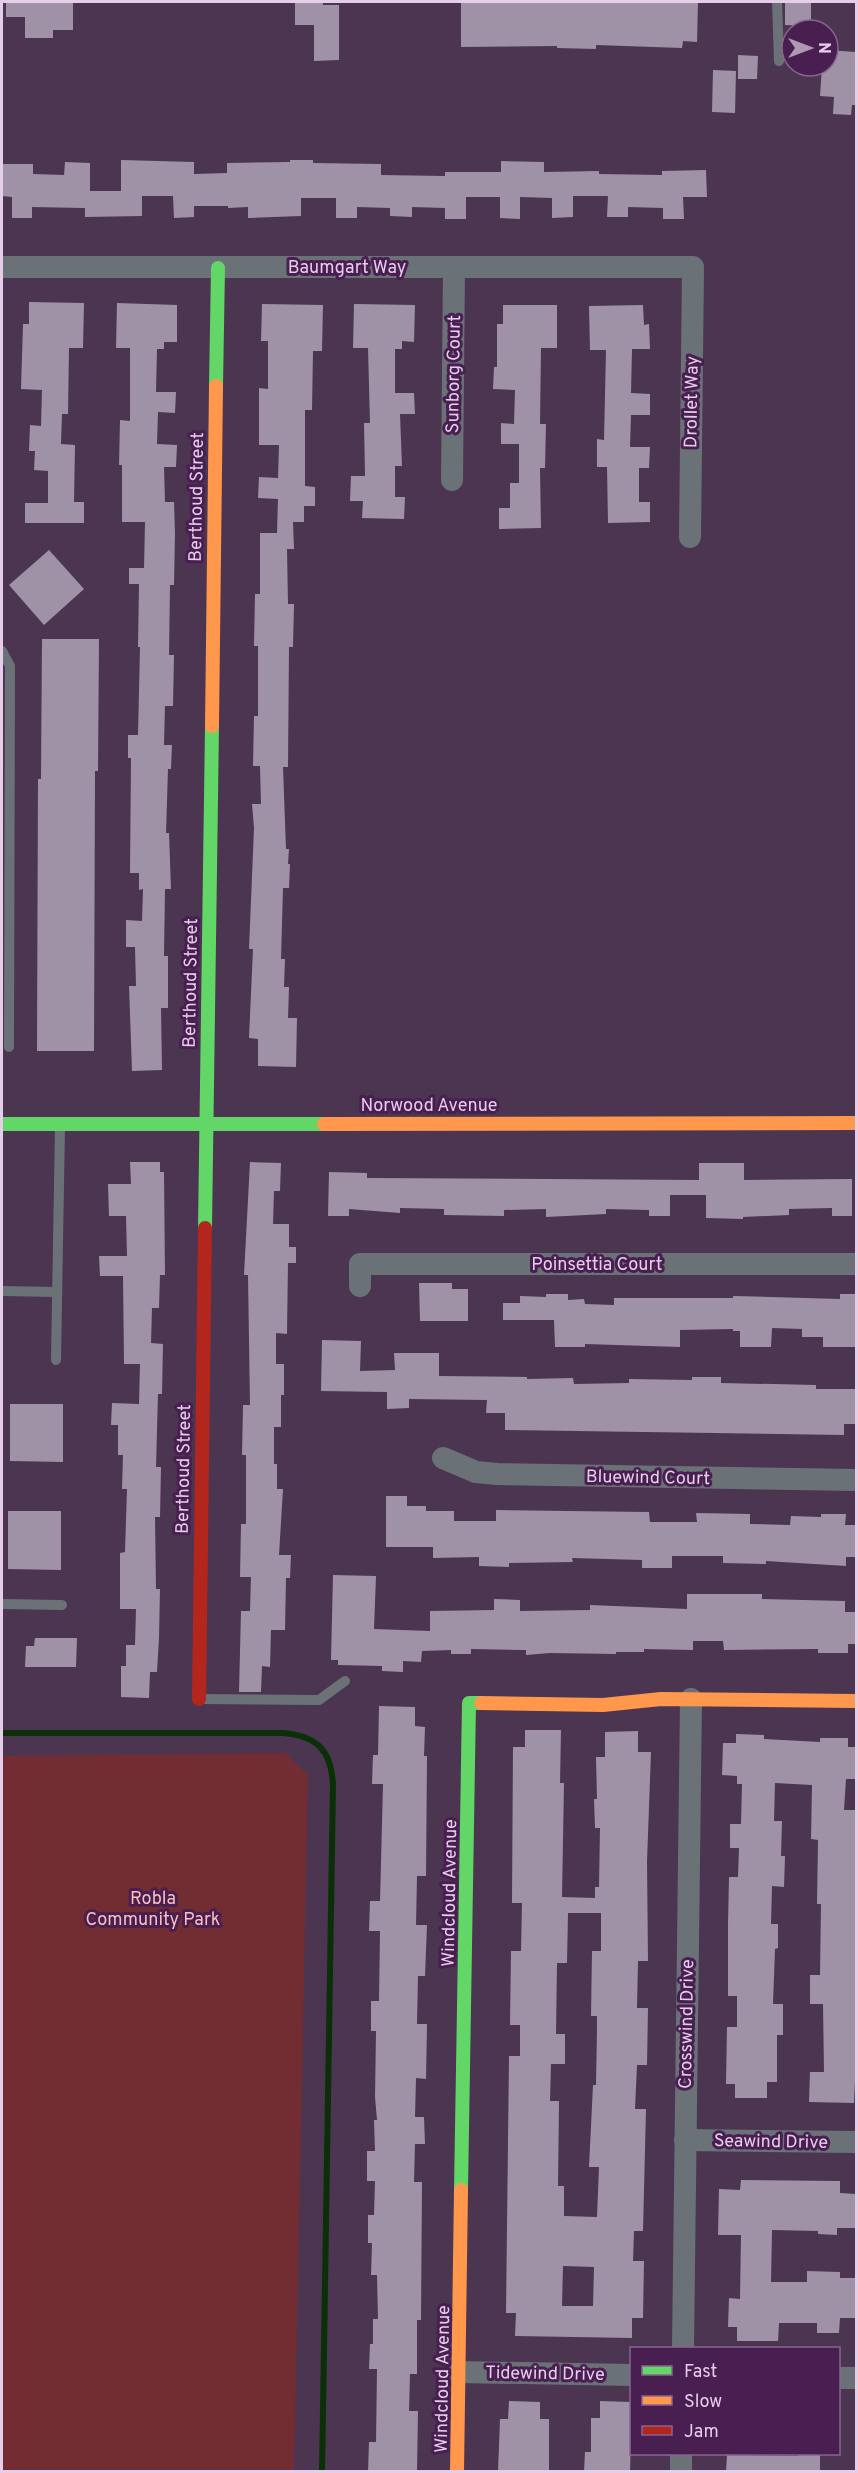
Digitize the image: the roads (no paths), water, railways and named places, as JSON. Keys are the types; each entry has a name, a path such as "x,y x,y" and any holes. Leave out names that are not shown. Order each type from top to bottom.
{"street":[{"name":"Baumgart Way","path":"2,267 693,267"},
{"name":"Sunborg Court","path":"452,480 454,267"},
{"name":"Drollet Way","path":"690,537 693,267"},
{"name":"Berthoud Street","path":"198,1699 218,268"},
{"name":"Norwood Avenue","path":"2,1124 856,1122"},
{"name":"Poinsettia Court","path":"360,1286 360,1264 856,1264"},
{"name":"Bluewind Court","path":"443,1458 476,1472 497,1474 856,1480"},
{"name":"Windcloud Avenue","path":"458,2472 469,1703 603,1705 661,1699 856,1701"},
{"name":"Crosswind Drive","path":"683,2347 691,1699"},
{"name":"Seawind Drive","path":"685,2140 856,2142"},
{"name":"Tidewind Drive","path":"459,2372 630,2375"},
{"path":"840,2378 856,2378"},
{"path":"681,2455 681,2472"}],"lane":[{"path":"777,2 779,62"},
{"path":"2,651 10,666 5,845 9,1047"},
{"path":"56,1360 60,1124"},
{"path":"2,1291 56,1292"},
{"path":"2,1604 62,1605"},
{"path":"198,1699 319,1700 345,1681"}],"waterway":[{"path":"2,1733 283,1733 305,1737 313,1741 320,1747 329,1762 333,1784 322,2472"}],"park label":[{"name":"Robla Community Park","path":"153,1908"}]}
